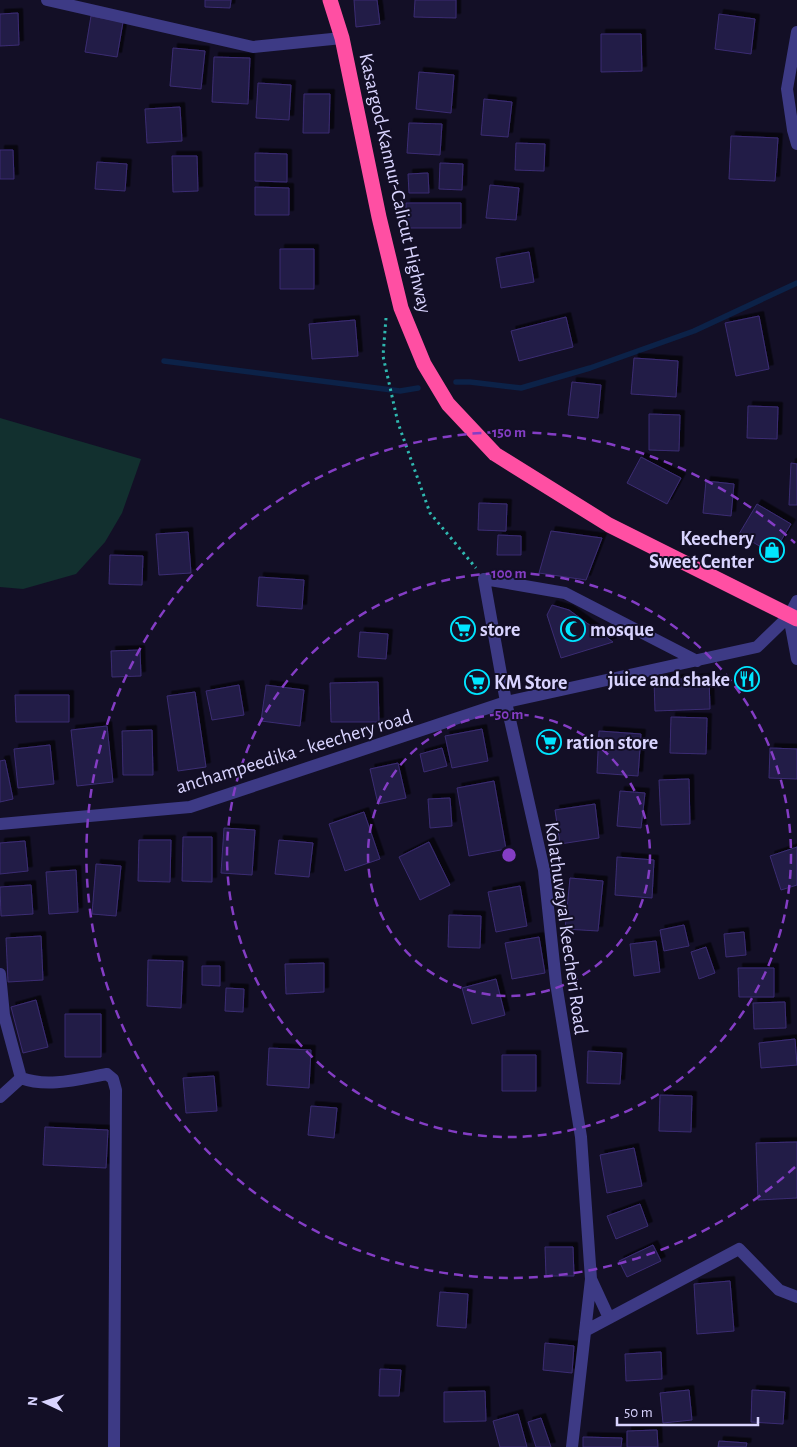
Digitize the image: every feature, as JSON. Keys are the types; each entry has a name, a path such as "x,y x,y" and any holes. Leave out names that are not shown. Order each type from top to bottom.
{"highway":[{"name":"Kasargod-Kannur-Calicut Highway","path":"330,0 342,38 379,217 401,308 424,364 448,404 495,454 609,525 793,617"}],"street":[{"path":"47,0 253,47 342,38"},
{"path":"797,32 788,89 793,130 797,144"},
{"path":"484,579 565,594 698,661"},
{"name":"Kolathuvayal Keecheri Road","path":"484,579 506,702 544,870 556,983 581,1137 591,1279 572,1447"},
{"path":"797,601 793,617 797,659"},
{"path":"506,702 757,647 793,617"},
{"name":"anchampeedika - keechery road","path":"0,824 190,807 506,702"},
{"path":"0,974 4,1016 21,1078"},
{"path":"21,1078 32,1082 60,1082 107,1074 112,1079 116,1090 114,1447"},
{"path":"0,1097 21,1078"},
{"path":"585,1331 738,1249 779,1290 797,1297"},
{"path":"591,1279 609,1318"}],"path":[{"path":"388,377 398,423 430,513 484,579"}],"green space":[{"path":"0,418 141,459 122,513 105,542 76,574 23,589 0,587"}],"building":[{"path":"205,0 231,0 230,8 205,7"},
{"path":"354,0 377,0 380,24 356,27"},
{"path":"415,0 456,0 456,18 414,17"},
{"path":"18,13 19,45 0,46 0,14"},
{"path":"719,14 755,19 751,54 715,49"},
{"path":"91,16 123,22 117,57 85,52"},
{"path":"601,34 641,34 642,71 601,72"},
{"path":"173,48 205,51 201,89 170,86"},
{"path":"214,57 250,58 248,104 212,102"},
{"path":"419,72 454,75 451,113 416,109"},
{"path":"258,83 291,85 289,120 256,118"},
{"path":"304,94 330,94 329,133 303,133"},
{"path":"484,99 512,102 508,137 481,135"},
{"path":"180,107 182,141 147,143 145,109"},
{"path":"409,123 442,124 440,155 407,153"},
{"path":"731,136 778,138 775,181 729,179"},
{"path":"516,143 545,144 544,171 515,170"},
{"path":"0,150 13,150 14,179 0,179"},
{"path":"255,153 287,154 287,182 255,181"},
{"path":"172,156 197,156 198,191 173,192"},
{"path":"97,162 127,164 125,191 95,189"},
{"path":"440,163 463,164 462,190 439,189"},
{"path":"428,173 429,193 409,193 408,174"},
{"path":"490,185 519,188 516,220 486,218"},
{"path":"255,187 289,188 289,215 255,215"},
{"path":"406,203 461,203 461,228 406,228"},
{"path":"280,249 314,249 314,289 280,289"},
{"path":"529,252 534,282 501,288 496,258"},
{"path":"759,316 769,369 736,376 725,323"},
{"path":"566,317 573,347 519,361 511,331"},
{"path":"355,320 358,356 312,359 309,324"},
{"path":"634,358 678,361 676,397 631,394"},
{"path":"572,382 601,385 598,418 568,415"},
{"path":"748,406 778,407 777,439 747,438"},
{"path":"649,414 680,415 679,451 649,450"},
{"path":"641,457 681,478 667,504 627,483"},
{"path":"791,463 797,464 797,505 789,505"},
{"path":"706,481 734,484 731,516 703,513"},
{"path":"479,503 507,504 506,531 478,530"},
{"path":"757,504 791,524 773,554 739,534"},
{"path":"551,531 602,538 586,580 539,573"},
{"path":"188,532 191,573 159,575 156,534"},
{"path":"498,535 521,536 521,555 497,555"},
{"path":"110,555 143,556 142,585 109,584"},
{"path":"259,577 304,580 302,609 257,606"},
{"name":"mosque","path":"552,605 569,610 613,642 561,658 547,615"},
{"path":"360,632 388,634 386,659 358,657"},
{"path":"140,650 141,676 112,677 111,651"},
{"path":"709,678 710,709 655,711 654,680"},
{"path":"378,682 379,722 331,722 330,683"},
{"path":"239,685 244,715 212,720 206,691"},
{"path":"266,685 304,690 300,726 261,721"},
{"path":"195,692 206,767 178,771 167,696"},
{"path":"15,695 69,695 69,722 16,722"},
{"path":"671,717 707,718 706,754 670,753"},
{"path":"107,726 113,782 77,786 71,730"},
{"path":"482,729 488,761 452,768 445,736"},
{"path":"152,730 153,775 123,775 122,731"},
{"path":"599,731 641,734 638,776 597,773"},
{"path":"50,745 54,784 18,788 14,749"},
{"path":"442,748 447,766 424,772 420,754"},
{"path":"770,748 797,749 797,779 769,778"},
{"path":"5,760 13,799 0,802 0,761"},
{"path":"398,763 406,798 378,804 370,769"},
{"path":"689,779 690,824 661,825 659,780"},
{"path":"494,781 506,849 469,856 457,788"},
{"path":"620,791 645,793 641,828 617,826"},
{"path":"450,798 452,826 430,828 428,799"},
{"path":"595,804 599,838 560,844 555,810"},
{"path":"364,812 380,859 345,871 329,824"},
{"path":"224,828 255,830 252,875 221,873"},
{"path":"183,837 212,837 212,882 182,881"},
{"path":"139,840 171,840 170,882 138,881"},
{"path":"279,840 313,843 309,877 275,874"},
{"path":"25,841 28,871 0,874 0,843"},
{"path":"429,842 450,885 420,900 399,857"},
{"path":"797,847 797,885 781,890 770,856"},
{"path":"617,857 654,860 652,898 615,895"},
{"path":"96,864 121,866 116,916 92,914"},
{"path":"76,870 78,912 49,914 46,872"},
{"path":"570,878 603,881 598,931 565,929"},
{"path":"31,885 33,914 1,916 0,887"},
{"path":"520,886 527,926 496,932 488,892"},
{"path":"449,915 481,916 480,948 448,947"},
{"path":"684,925 689,946 664,951 660,930"},
{"path":"744,932 746,955 726,957 724,934"},
{"path":"41,936 43,980 8,982 6,938"},
{"path":"539,937 545,973 512,979 505,943"},
{"path":"656,941 660,972 634,976 630,944"},
{"path":"706,947 715,973 699,979 691,952"},
{"path":"148,960 183,961 181,1008 147,1006"},
{"path":"324,963 324,992 286,994 285,964"},
{"path":"202,966 220,966 220,986 202,985"},
{"path":"738,968 774,968 774,997 739,997"},
{"path":"496,979 505,1015 472,1024 462,988"},
{"path":"226,988 244,989 243,1012 225,1011"},
{"path":"36,1000 48,1047 23,1053 11,1007"},
{"path":"785,1002 786,1028 754,1029 753,1003"},
{"path":"65,1014 101,1014 101,1057 65,1057"},
{"path":"795,1039 797,1065 761,1068 759,1043"},
{"path":"269,1048 311,1050 309,1088 267,1085"},
{"path":"588,1051 622,1053 620,1084 587,1083"},
{"path":"502,1055 536,1055 536,1091 502,1091"},
{"path":"214,1076 217,1111 186,1113 183,1078"},
{"path":"660,1095 692,1096 691,1132 659,1131"},
{"path":"311,1106 337,1108 334,1138 308,1135"},
{"path":"45,1127 108,1130 106,1168 43,1165"},
{"path":"797,1142 797,1198 758,1200 756,1143"},
{"path":"634,1148 642,1186 607,1193 600,1155"},
{"path":"640,1204 648,1226 616,1239 607,1216"},
{"path":"653,1245 661,1261 627,1277 619,1261"},
{"path":"545,1247 573,1247 574,1276 546,1276"},
{"path":"730,1281 734,1331 697,1334 694,1284"},
{"path":"440,1292 468,1294 466,1328 437,1326"},
{"path":"545,1343 574,1346 572,1373 543,1370"},
{"path":"661,1352 662,1379 626,1381 625,1354"},
{"path":"380,1369 401,1370 399,1396 379,1396"},
{"path":"689,1390 692,1420 663,1423 660,1393"},
{"path":"752,1390 785,1392 783,1424 751,1422"},
{"path":"485,1391 486,1421 444,1422 444,1392"},
{"path":"518,1414 527,1447 500,1447 493,1421"},
{"path":"541,1418 551,1447 536,1447 528,1422"},
{"path":"657,1430 658,1447 627,1447 627,1431"},
{"path":"583,1437 622,1438 621,1447 583,1447"},
{"path":"719,1441 747,1443 746,1447 718,1447"}],"waterway":[{"path":"456,382 521,388 590,368 694,331 797,283"},
{"path":"164,361 400,391 418,388"}],"place":[{"name":"Keechery Sweet Center","path":"772,550"},
{"name":"store","path":"463,629"},
{"name":"mosque","path":"573,629"},
{"name":"juice and shake","path":"747,679"},
{"name":"KM Store","path":"477,682"},
{"name":"ration store","path":"549,742"}]}
